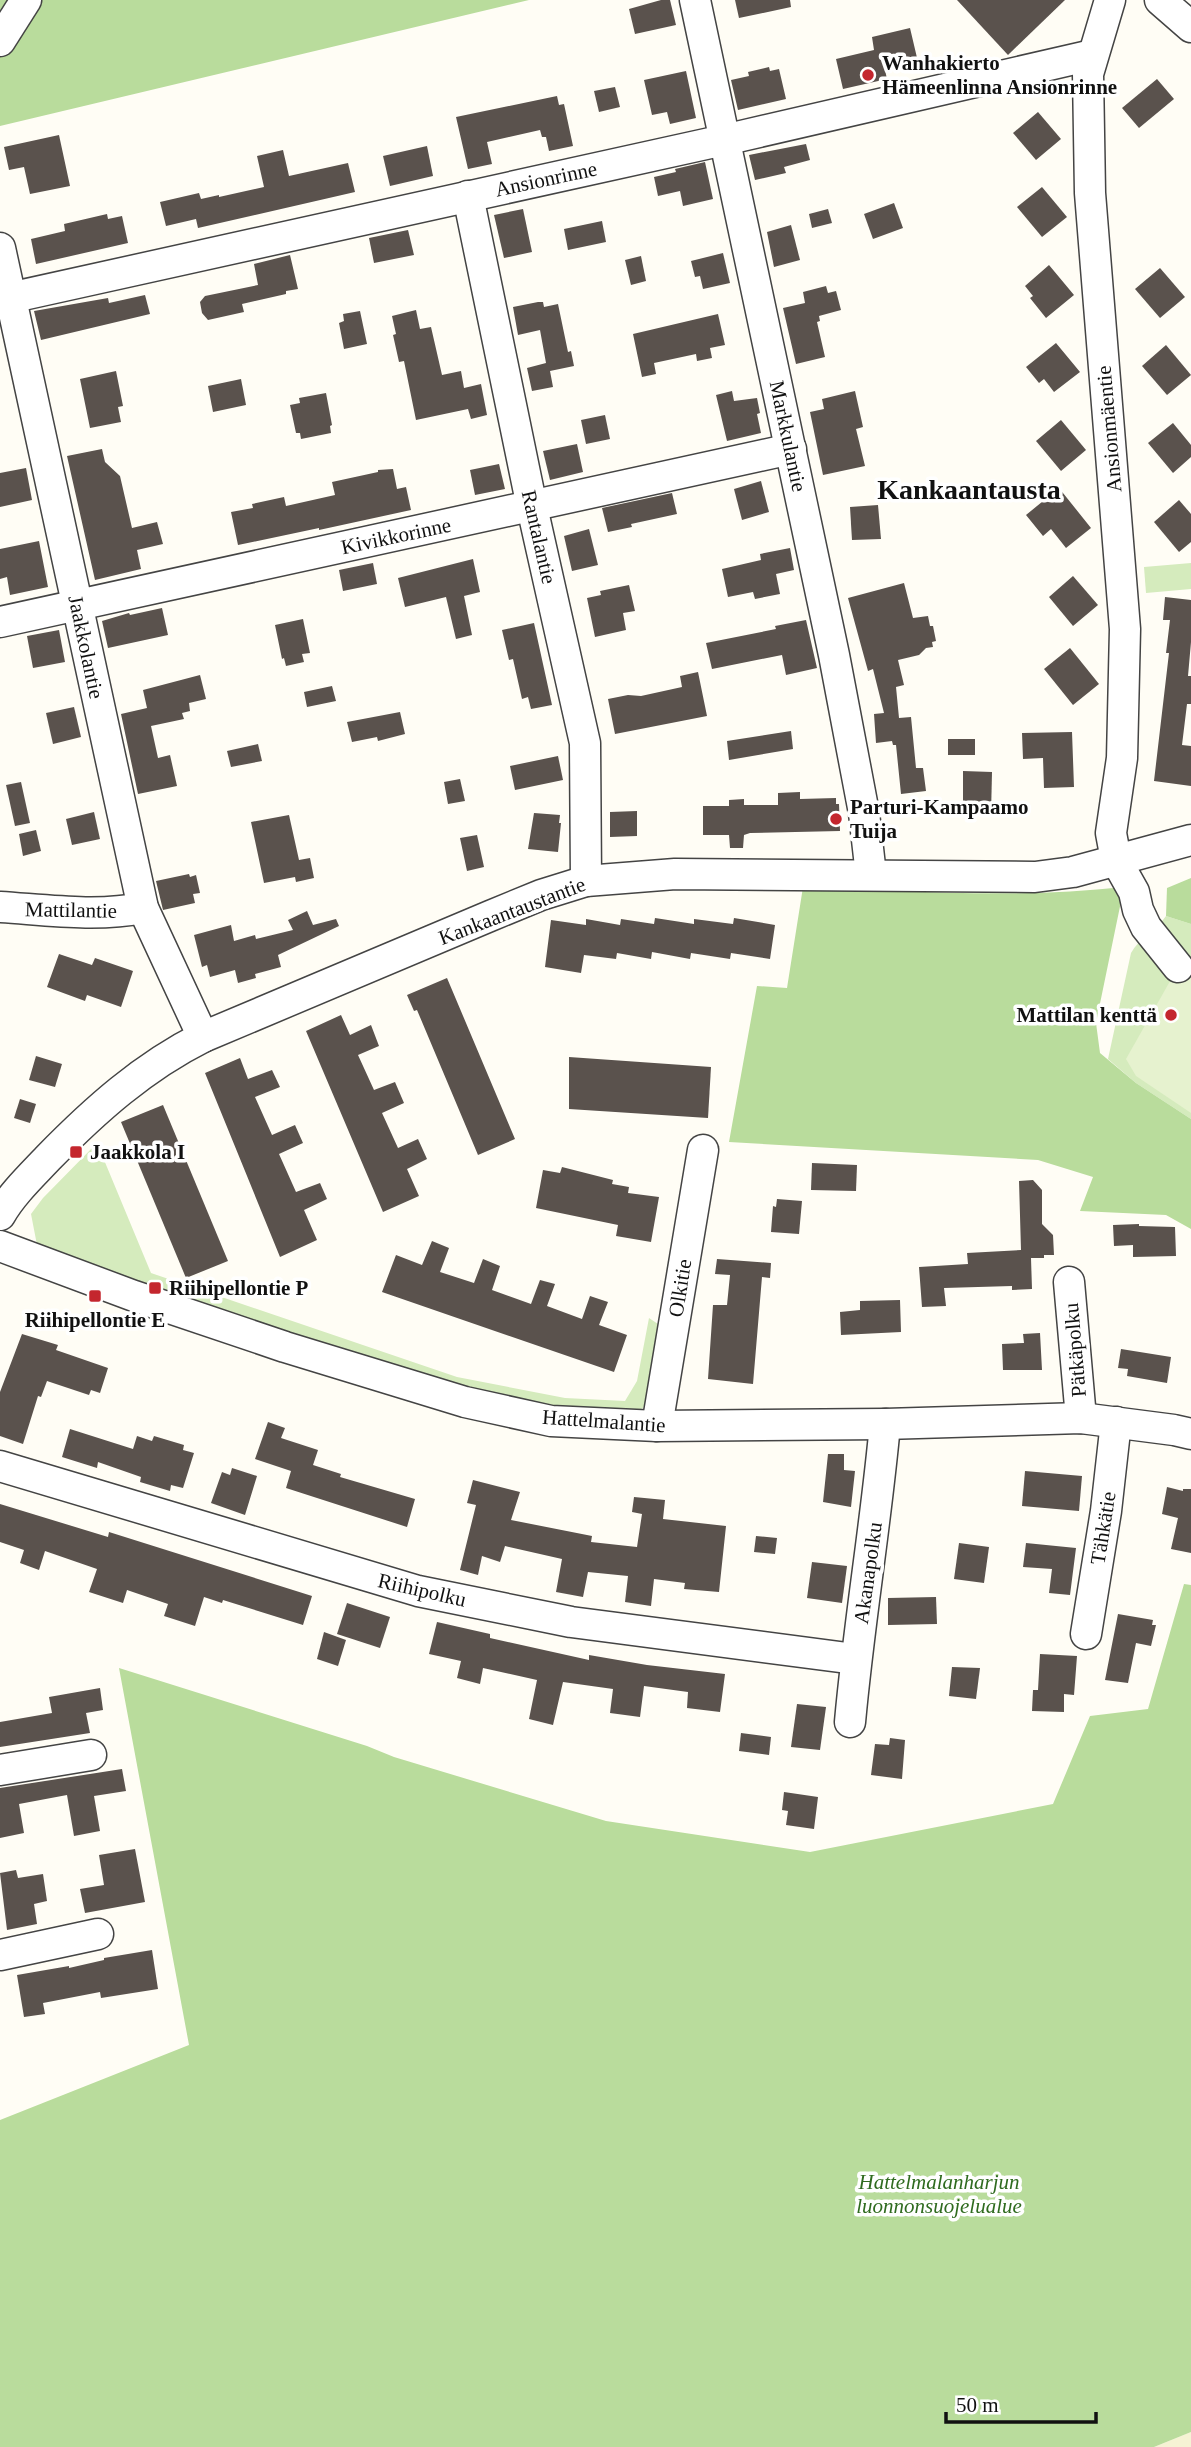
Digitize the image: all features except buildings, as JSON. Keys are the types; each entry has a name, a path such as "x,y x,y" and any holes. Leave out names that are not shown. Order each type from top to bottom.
{"street":[{"path":"0,41 26,0"},
{"name":"Markkulantie","path":"695,0 791,449 861,800 871,874"},
{"name":"Ansionmäentie","path":"1110,0 1088,74 1090,193 1125,629 1122,758 1111,833 1116,860"},
{"path":"1160,0 1191,27"},
{"name":"Ansionrinne","path":"6,299 724,140 1092,55"},
{"name":"Rantalantie","path":"468,196 531,507 585,743 586,881"},
{"name":"Jaakkolantie","path":"0,248 6,299 77,606 142,908 203,1037"},
{"name":"Kivikkorinne","path":"0,622 791,449"},
{"name":"Kankaantaustantie","path":"0,1215 29,1178 88,1118 142,1073 172,1053 203,1037 541,895 586,881 675,874 1035,877 1073,872 1191,840"},
{"path":"1116,860 1134,892 1146,927 1178,967"},
{"name":"Mattilantie","path":"0,907 81,912 142,908"},
{"name":"Olkitie","path":"657,1426 703,1150"},
{"name":"Hattelmalantie","path":"0,1246 272,1343 465,1402 551,1421 657,1426 885,1424 1081,1418 1191,1434"},
{"name":"Pätkäpolku","path":"1069,1282 1081,1418"},
{"name":"Tähkätie","path":"1086,1634 1106,1511 1116,1422"},
{"name":"Akanapolku","path":"850,1722 855,1659 885,1424"},
{"name":"Riihipolku","path":"0,1466 418,1591 571,1622 855,1659"},
{"path":"0,1770 91,1755"},
{"path":"0,1955 97,1934"}],"shaded area":[{"path":"1191,2432 1191,2447 1154,2447"}],"green space":[{"path":"0,0 529,0 0,126"},
{"path":"1191,563 1191,589 1146,593 1144,567"},
{"path":"1191,878 1191,924 1166,916 1167,888"},
{"path":"803,887 1044,893 1124,887 1096,1023 1100,1053 1136,1083 1191,1119 1191,1229 1166,1215 1080,1211 1093,1177 1038,1160 729,1142 757,986 787,988"},
{"path":"1166,916 1191,924 1191,1119 1136,1083 1108,1059 1131,953"},
{"name":"Mattilan kenttä","path":"1191,958 1191,1113 1136,1076 1126,1059 1178,967"},
{"path":"97,1143 151,1273 457,1377 565,1398 625,1401 637,1381 649,1318 658,1324 648,1398 643,1408 633,1413 534,1405 421,1380 212,1312 37,1245 31,1214 43,1198"},
{"name":"Hattelmalanharjun luonnonsuojelualue","path":"1184,1584 1191,1585 1191,2432 1154,2447 0,2447 0,2120 189,2045 119,1668 367,1746 394,1757 606,1821 810,1852 1053,1804 1090,1716 1148,1709"}],"place":[{"name":"Wanhakierto Hämeenlinna Ansionrinne","path":"868,75"},
{"name":"Parturi-Kampaamo Tuija","path":"836,819"},
{"name":"Mattilan kenttä","path":"1171,1015"},
{"name":"Jaakkola I","path":"76,1152"},
{"name":"Riihipellontie P","path":"155,1288"},
{"name":"Riihipellontie E","path":"95,1296"}],"district":[{"name":"Kankaantausta","path":"969,489"}]}
